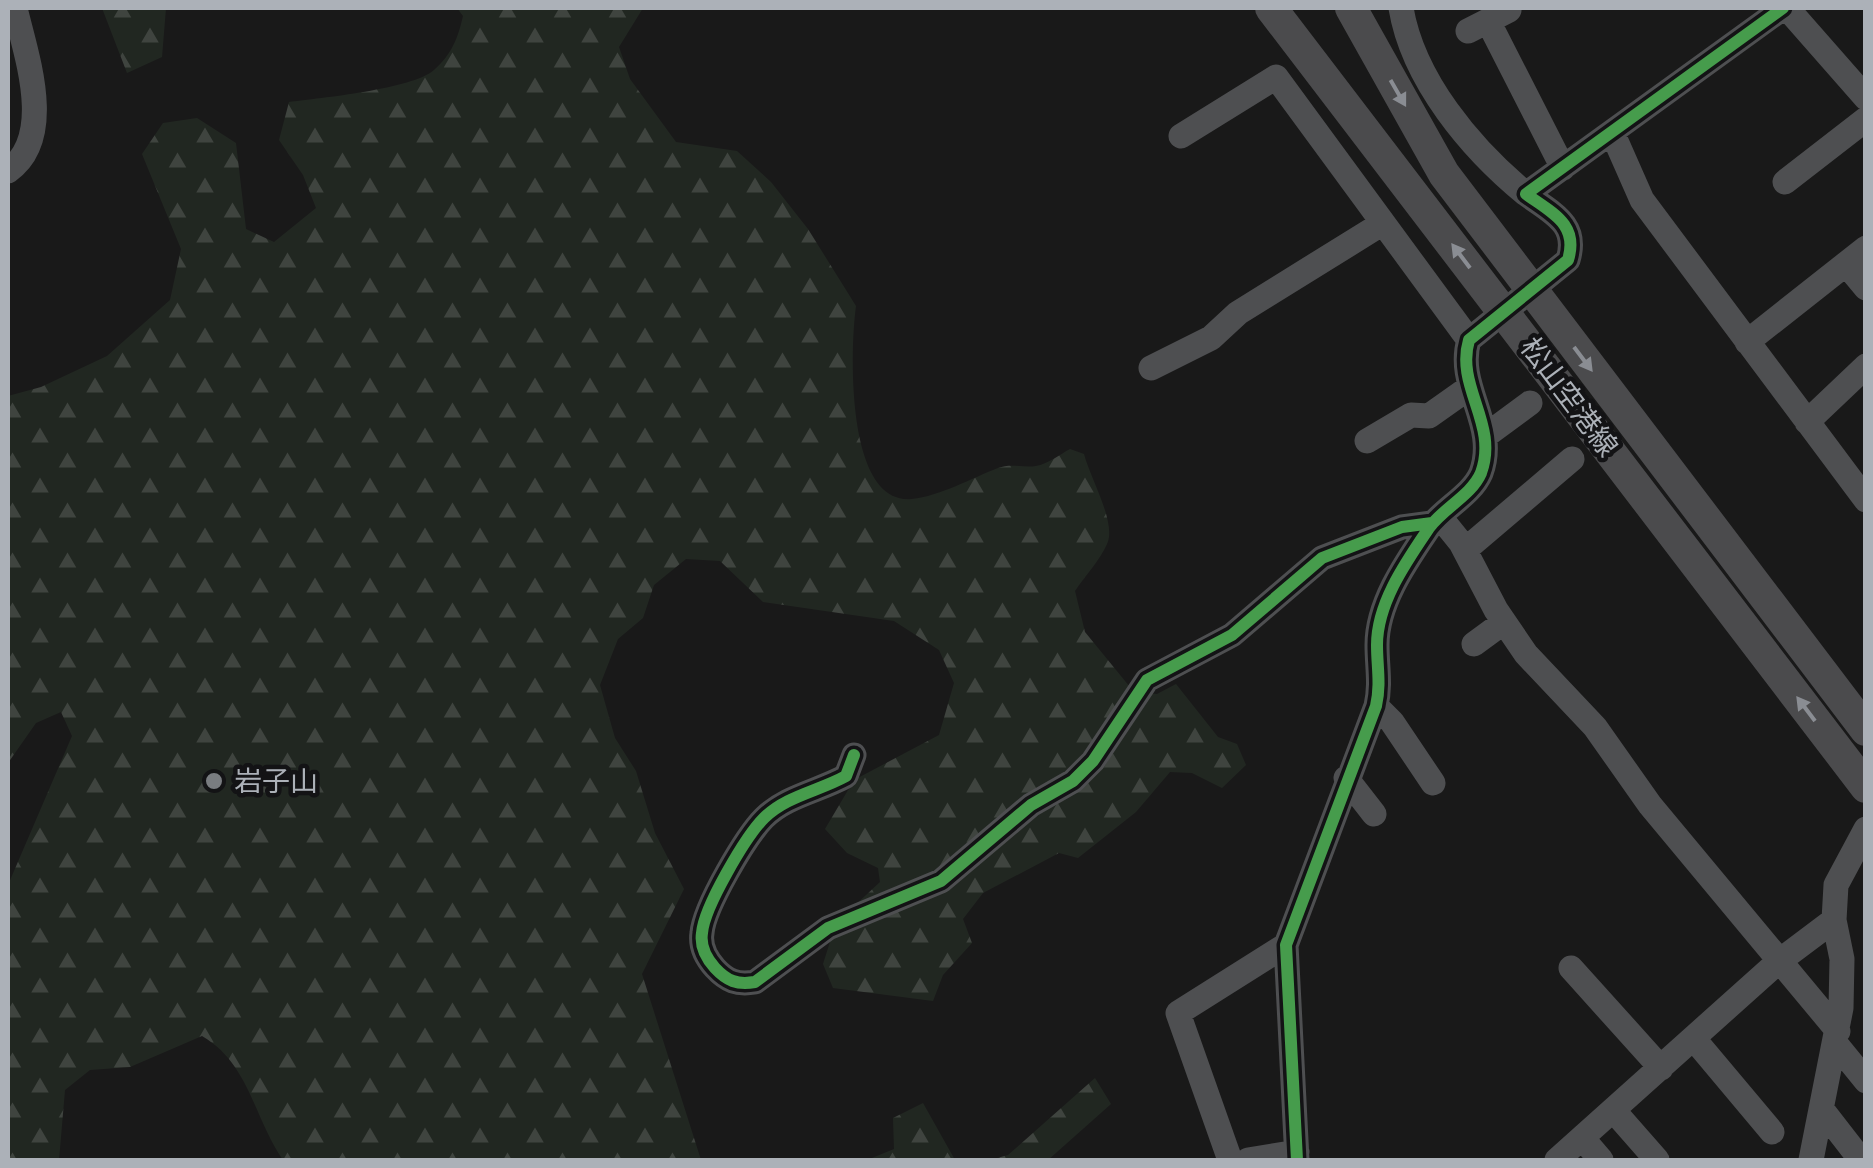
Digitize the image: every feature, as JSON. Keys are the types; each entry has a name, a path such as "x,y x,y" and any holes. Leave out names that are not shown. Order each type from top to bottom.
{"main road":[{"name":"松山空港線","path":"1272,8 1866,787"},
{"name":"松山空港線","path":"1352,8 1444,174 1866,730"}],"street":[{"path":"8,171 26,152 34,110 15,8"},
{"path":"1248,1160 1297,1156 1286,945 1296,910 1326,849 1346,778 1376,706 1381,682 1377,645 1380,615 1436,520 1475,483 1488,434 1470,387 1464,356 1469,340 1568,260 1572,235 1564,222 1475,148 1412,48 1401,8"},
{"path":"1526,194 1785,8 1866,98"},
{"path":"1488,20 1563,168"},
{"path":"1181,136 1276,77 1469,340"},
{"path":"1785,182 1866,119"},
{"path":"1612,132 1642,200 1866,500"},
{"path":"1151,368 1211,338 1238,312 1382,222"},
{"path":"1747,342 1856,256 1866,288"},
{"path":"1807,422 1866,366"},
{"path":"1367,441 1411,415 1429,416 1470,387"},
{"path":"1488,434 1530,403"},
{"path":"1465,550 1572,458"},
{"path":"1436,520 1465,550 1526,654 1595,727 1650,804 1837,1038 1866,1082"},
{"path":"854,756 846,776 775,808 760,823 709,909 702,931 702,948 722,975 738,985 755,982 852,915 941,880 1018,816 1074,780 1093,761 1146,680 1232,635 1322,558 1402,528 1436,520"},
{"path":"1474,644 1504,622"},
{"path":"1376,706 1392,722 1433,783"},
{"path":"1346,778 1374,814"},
{"path":"1812,1160 1837,1038 1843,985 1834,920 1836,885 1866,829"},
{"path":"1557,1160 1778,962 1834,920"},
{"path":"1230,1160 1178,1013 1286,945"},
{"path":"1571,968 1661,1068"},
{"path":"1694,1039 1772,1132"},
{"path":"1614,1111 1658,1160"},
{"path":"1823,1111 1861,1160"},
{"path":"1582,1139 1601,1160"}],"green space":[{"path":"102,8 166,8 162,57 127,73"},
{"path":"457,8 643,8 619,47 630,79 676,142 737,151 771,182 808,229 856,306 853,387 863,452 874,478 890,494 912,499 945,491 1003,467 1040,465 1070,449 1084,454 1106,513 1109,535 1100,556 1075,591 1085,632 1134,692 1157,694 1176,684 1218,737 1237,744 1246,765 1222,788 1192,773 1170,772 1136,812 1078,858 1059,853 983,893 963,919 972,943 943,975 933,1001 833,988 823,964 836,923 880,882 878,868 847,853 825,829 854,780 939,735 954,683 939,650 894,621 763,602 720,561 686,559 654,585 643,618 618,639 600,685 615,738 636,771 655,833 684,889 642,974 701,1160 283,1160 241,1076 218,1047 202,1036 130,1067 90,1070 65,1090 59,1160 8,1160 8,885 72,736 61,712 36,723 8,763 8,396 41,387 107,356 170,300 181,249 142,154 163,123 197,118 236,143 246,229 274,242 316,208 303,175 279,140 289,102 365,92 423,77 440,64 453,45 463,16"},
{"path":"1095,1078 1111,1104 1048,1160 990,1160 1008,1155"},
{"path":"923,1103 955,1160 867,1160 894,1149 893,1118"}],"cycle path":[{"path":"1297,1160 1286,945 1376,706 1378,629 1387,598 1429,528 1471,488 1481,473 1485,438 1468,374 1469,340 1568,260 1570,237 1566,228 1526,194 1783,8"},
{"path":"854,755 846,776 792,799 764,818 727,872 704,921 702,938 709,960 728,979 755,982 828,928 941,881 1031,805 1073,781 1093,761 1147,680 1232,635 1322,558 1402,527 1432,523"}],"place":[{"name":"岩子山","path":"214,781"}]}
